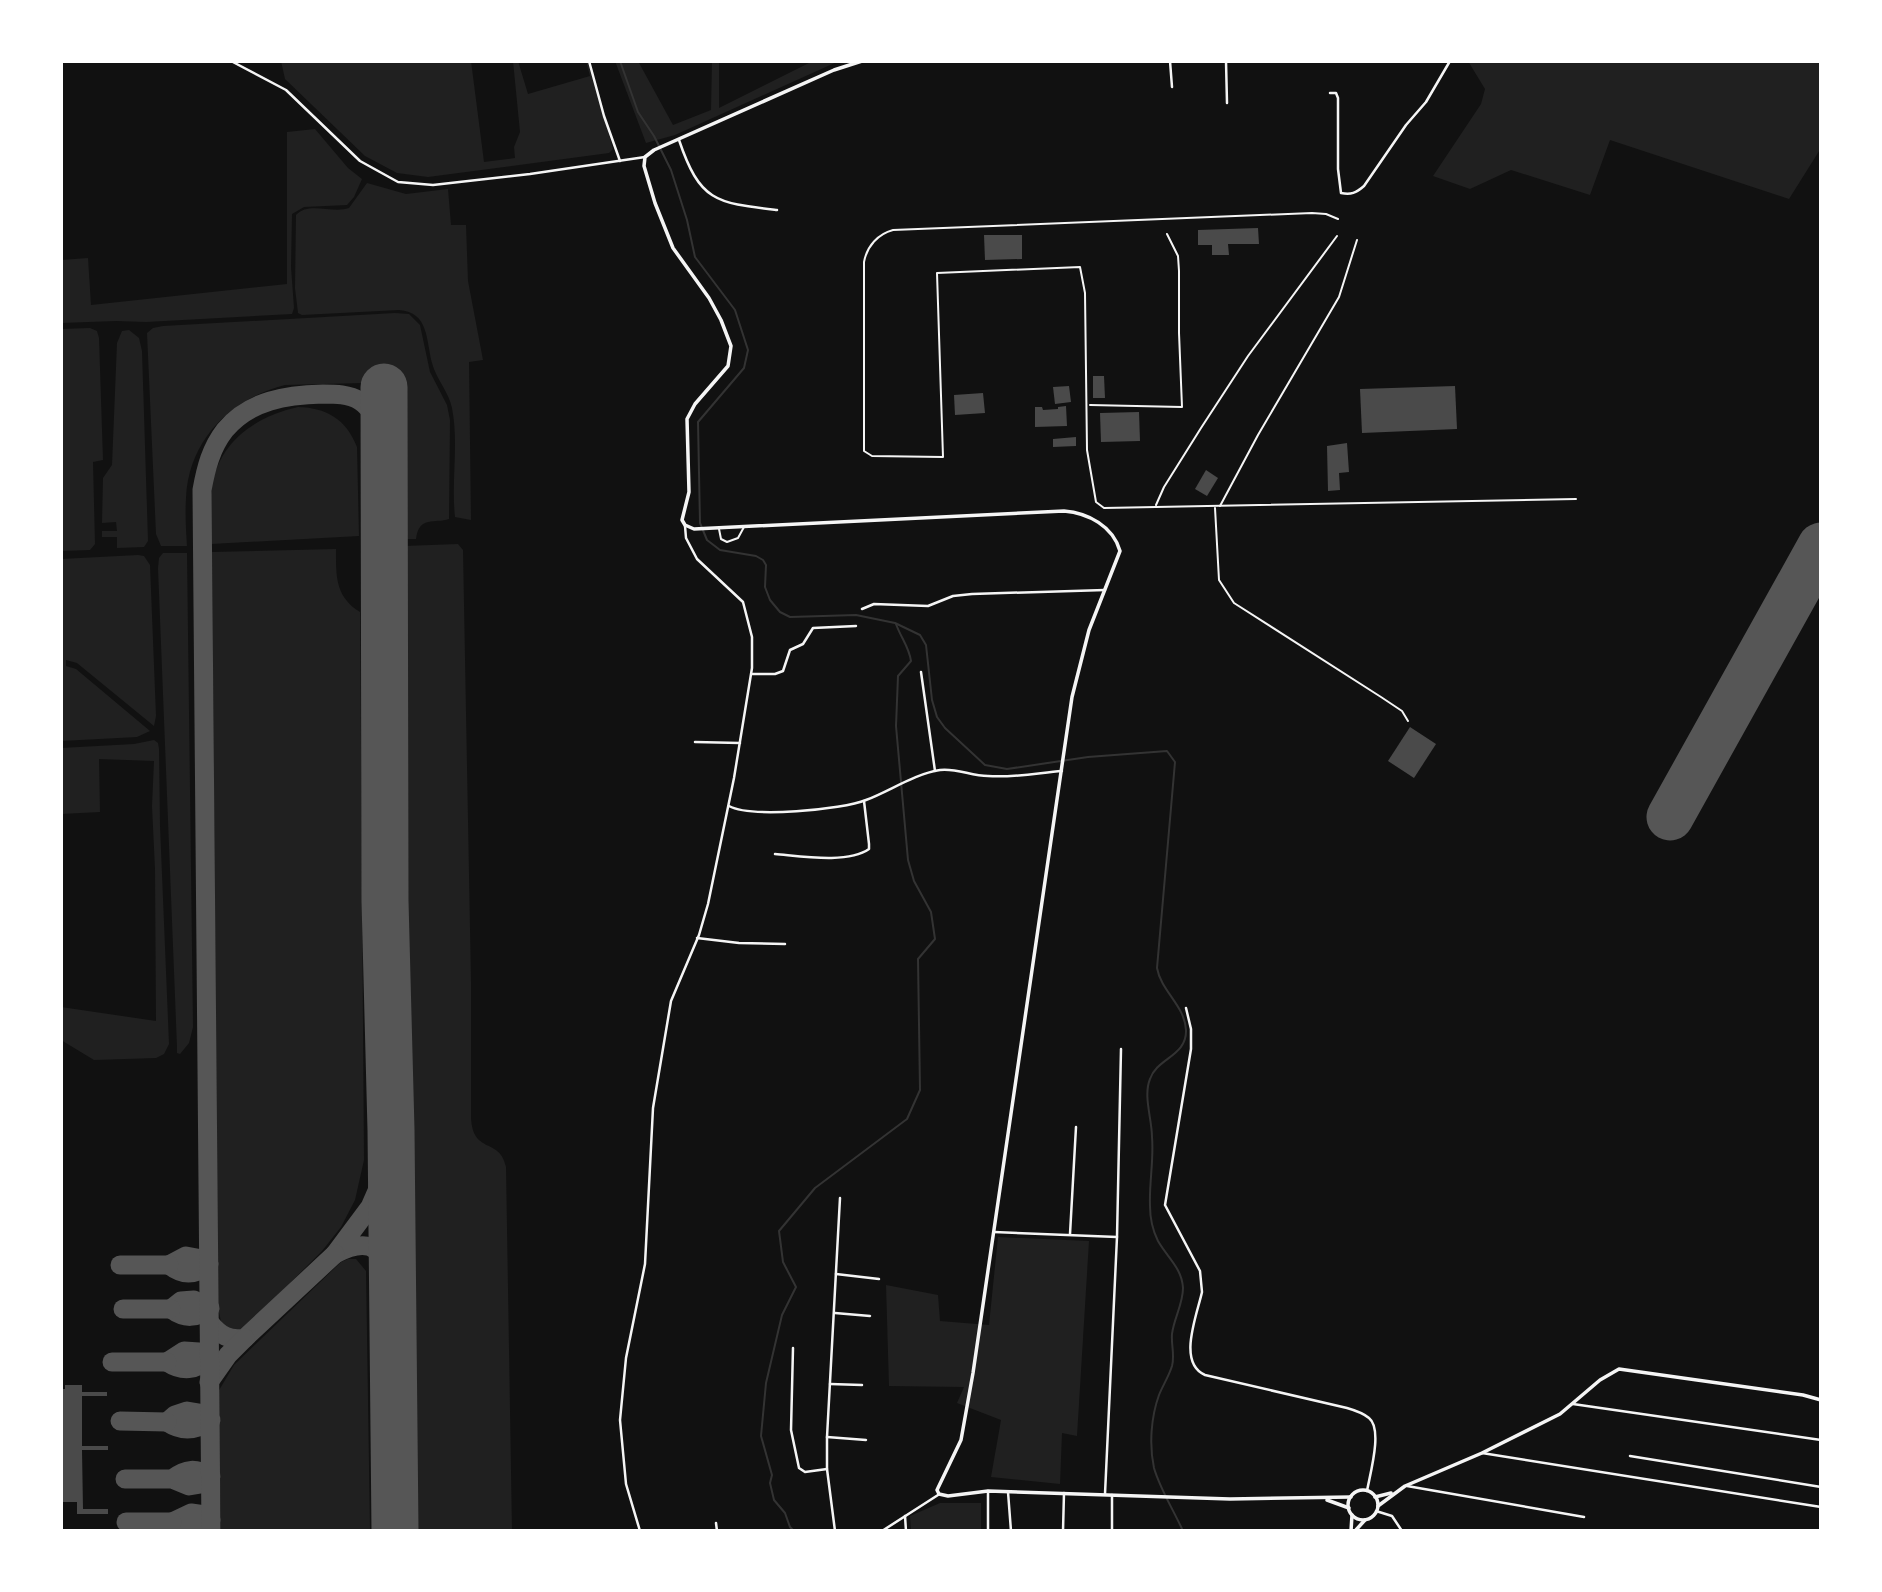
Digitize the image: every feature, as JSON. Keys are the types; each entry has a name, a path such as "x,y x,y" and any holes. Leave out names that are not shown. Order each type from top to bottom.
{"street":[{"path":"231,61 286,90 360,161 398,182 433,185 645,157 654,150 834,70 862,61"},
{"path":"589,61 620,161"},
{"path":"1170,61 1172,87"},
{"path":"1226,61 1227,103"},
{"path":"1330,93 1336,93 1338,98 1340,193 1358,192 1410,119 1426,102 1450,61"},
{"path":"676,141 693,177 713,195 730,205 777,210"},
{"path":"640,1531 630,1504 620,1420 626,1357 645,1264 649,1156 659,1060 671,1001 708,904 740,743 751,674 752,637 743,602 696,559 686,538 682,520 689,492 687,419 695,404 728,366 730,346 721,320 709,298 673,248 655,203 644,166 645,157"},
{"path":"685,525 694,529 1063,511 1092,517 1116,540 1118,547 1118,557 1079,663 995,1232 961,1440 941,1479 937,1490 939,1494"},
{"path":"862,609 874,604 928,606 953,596 972,594 1105,590"},
{"path":"751,674 775,674 783,671 790,650 803,644 813,628 856,626"},
{"path":"920,673 935,771"},
{"path":"695,742 740,743"},
{"path":"729,806 737,810 764,813 864,801 935,771 954,769 985,776 1062,771"},
{"path":"775,854 846,857 865,852 869,849 869,844 864,801"},
{"path":"697,938 739,943 785,944"},
{"path":"1186,1008 1191,1029 1191,1049 1165,1205 1197,1266 1202,1282 1189,1350 1191,1364 1199,1373 1205,1375 1347,1408 1369,1418 1376,1429 1376,1439 1367,1491"},
{"path":"1105,1494 1117,1237 1121,1049"},
{"path":"1070,1234 1076,1127"},
{"path":"835,1531 827,1469 827,1437 840,1198"},
{"path":"995,1232 1117,1237"},
{"path":"836,1274 879,1279"},
{"path":"834,1313 870,1317"},
{"path":"793,1348 790,1430 799,1468 805,1472 827,1469"},
{"path":"1375,1497 1393,1492 1482,1453 1560,1414 1600,1380 1619,1369 1803,1395 1821,1400"},
{"path":"830,1384 862,1385"},
{"path":"1573,1404 1821,1440"},
{"path":"827,1437 866,1440"},
{"path":"1482,1453 1821,1507"},
{"path":"1630,1456 1821,1488"},
{"path":"1405,1486 1584,1517"},
{"path":"988,1491 988,1531"},
{"path":"882,1531 939,1494 948,1496 988,1491 1184,1498 1325,1499 1351,1497 1357,1492 1367,1491 1375,1497 1377,1509"},
{"path":"1008,1492 1011,1531"},
{"path":"1353,1531 1393,1492"},
{"path":"1063,1531 1065,1493"},
{"path":"1112,1495 1112,1531"},
{"path":"1351,1497 1349,1508 1353,1531"},
{"path":"1325,1499 1349,1508"},
{"path":"1377,1509 1392,1516 1403,1530"},
{"path":"1352,1515 1365,1520"},
{"path":"905,1516 906,1531"},
{"path":"716,1523 717,1531"}],"lane":[{"path":"1338,219 1326,214 1312,213 1076,221 893,230 881,235 870,247 864,262 864,451 872,456 943,457 937,273 1080,267 1085,293 1087,450 1096,502 1104,508 1576,499"},
{"path":"1088,405 1182,407 1178,256 1167,234"},
{"path":"1156,506 1164,487 1200,428 1336,236"},
{"path":"1219,507 1339,297 1357,240"},
{"path":"1215,507 1219,580 1234,603 1402,711 1408,721"},
{"path":"719,528 718,534 727,542 738,538 744,526"}],"shaded area":[{"path":"281,61 471,61 484,162 515,158 514,147 520,132 513,61 518,61 528,94 590,76 586,61 589,61 613,149 609,153 428,177 397,173 365,156 285,79"},
{"path":"615,61 638,61 673,125 711,110 712,61 719,61 719,108 813,61 839,61 675,135 646,143"},
{"path":"1468,61 1821,61 1821,148 1789,199 1610,140 1590,195 1511,170 1470,189 1433,176 1481,104 1485,89"},
{"path":"315,129 348,168 362,179 347,205 304,207 292,214 292,314 146,322 61,323 61,260 88,258 91,305 287,284 287,132"},
{"path":"367,183 406,194 448,189 451,225 466,225 468,281 483,360 469,362 471,520 455,517 455,435 452,408 434,369 424,329 416,316 399,310 302,315 298,313 295,288 296,215 314,208 349,208"},
{"path":"409,314 420,325 430,372 447,405 450,420 449,519 424,523 420,526 416,539 404,539 402,382 285,385 247,400 231,411 204,440 189,477 186,504 187,546 161,546 156,534 147,333 153,328 163,326"},
{"path":"90,328 97,331 99,338 103,460 93,462 95,544 90,550 61,551 61,329"},
{"path":"129,330 139,338 142,351 148,541 144,547 117,548 117,537 102,537 102,531 117,531 116,522 102,523 103,478 112,465 117,343 122,331"},
{"path":"298,407 318,410 334,417 347,429 357,447 359,536 211,544 210,500 214,477 228,448 252,426"},
{"path":"458,544 463,550 471,1118 476,1137 498,1152 506,1167 512,1531 413,1531 404,546"},
{"path":"336,549 337,577 341,592 360,612 364,1160 355,1200 341,1227 322,1251 245,1328 232,1332 222,1326 218,1308 212,552"},
{"path":"163,553 187,553 193,1027 189,1043 180,1054 177,1053 158,568 159,558"},
{"path":"144,556 150,565 156,716 154,726 77,663 66,660 66,666 76,669 150,731 137,737 61,741 61,559"},
{"path":"154,740 159,749 169,1044 164,1054 156,1058 94,1060 61,1040 61,1007 156,1021 152,806 154,761 99,759 100,812 61,814 61,748 134,744"},
{"path":"998,1237 1089,1241 1077,1436 1062,1433 1060,1484 991,1477 1001,1420 957,1403 964,1387 889,1386 886,1285 938,1295 940,1321 989,1325"},
{"path":"356,1259 366,1271 370,1531 221,1531 218,1392 234,1365 341,1262"},
{"path":"940,1503 981,1503 981,1531 911,1531 910,1516"}],"building":[{"path":"1258,228 1259,244 1228,244 1229,255 1212,255 1212,245 1198,245 1198,230"},
{"path":"984,235 1022,235 1022,259 985,260"},
{"path":"1093,376 1104,376 1105,398 1093,398"},
{"path":"1069,386 1071,402 1055,404 1053,387"},
{"path":"1455,386 1457,429 1362,433 1360,389"},
{"path":"983,393 985,413 955,415 954,395"},
{"path":"1066,406 1067,426 1035,427 1035,407 1042,407 1043,410"},
{"path":"1139,412 1140,441 1101,442 1100,413"},
{"path":"1076,437 1076,446 1053,447 1053,439"},
{"path":"1347,443 1349,472 1339,473 1340,490 1328,491 1327,446"},
{"path":"1206,470 1218,478 1207,496 1195,489"},
{"path":"1410,727 1436,744 1414,778 1388,761"},
{"path":"65,1385 82,1385 82,1392 107,1392 107,1396 82,1396 82,1446 108,1446 108,1450 82,1450 83,1509 108,1509 108,1514 77,1514 77,1502 61,1502 61,1389 65,1389"}],"waterway":[{"path":"620,61 638,112 671,170 687,220 695,257 735,310 748,350 744,368 698,422 700,523 707,540 720,550 756,556 763,560 766,565 765,587 770,600 780,612 790,617 856,615 895,623 920,635 926,645 932,700 937,717 945,728 985,765 1007,769 1088,757 1167,751 1175,762 1157,968 1163,984 1182,1013 1186,1030 1182,1046 1154,1072 1147,1093 1152,1130 1151,1220 1158,1241 1180,1274 1183,1288 1172,1334 1172,1366 1154,1412 1152,1450 1154,1468 1163,1492 1183,1531"},
{"path":"794,1531 785,1513 774,1500 770,1483 772,1475 761,1436 766,1383 782,1315 796,1287 783,1262 779,1231 815,1188 907,1119 920,1090 918,959 935,939 931,912 914,881 908,860 896,726 898,676 911,661 896,624"}],"taxiway":[{"path":"211,1531 202,490 210,458 225,430 246,412 270,401 309,395 337,394 351,397 369,409 385,441"},
{"path":"391,1130 377,1191 370,1207 335,1254 360,1246 369,1246 376,1250 386,1265 393,1289"},
{"path":"210,1323 225,1336 245,1338 335,1254"},
{"path":"186,1256 202,1259 209,1264 199,1271 189,1273 169,1265 186,1256"},
{"path":"120,1265 169,1265"},
{"path":"194,1300 210,1308 190,1316 181,1315 171,1309 181,1301 194,1300"},
{"path":"123,1309 171,1309"},
{"path":"209,1382 228,1355 245,1338"},
{"path":"184,1351 199,1352 209,1358 199,1366 189,1369 167,1362 184,1351"},
{"path":"112,1362 167,1362"},
{"path":"187,1411 199,1413 211,1420 189,1429 167,1422 175,1415 187,1411"},
{"path":"120,1421 167,1422"},
{"path":"125,1479 172,1479 189,1486 201,1484 211,1476 191,1470 172,1479"},
{"path":"191,1513 205,1515 211,1520 202,1527 192,1529 172,1522 191,1513"},
{"path":"126,1522 172,1522"}],"runway":[{"path":"384,387 385,901 391,1130 395,1531"},
{"path":"1670,817 1821,546"}]}
